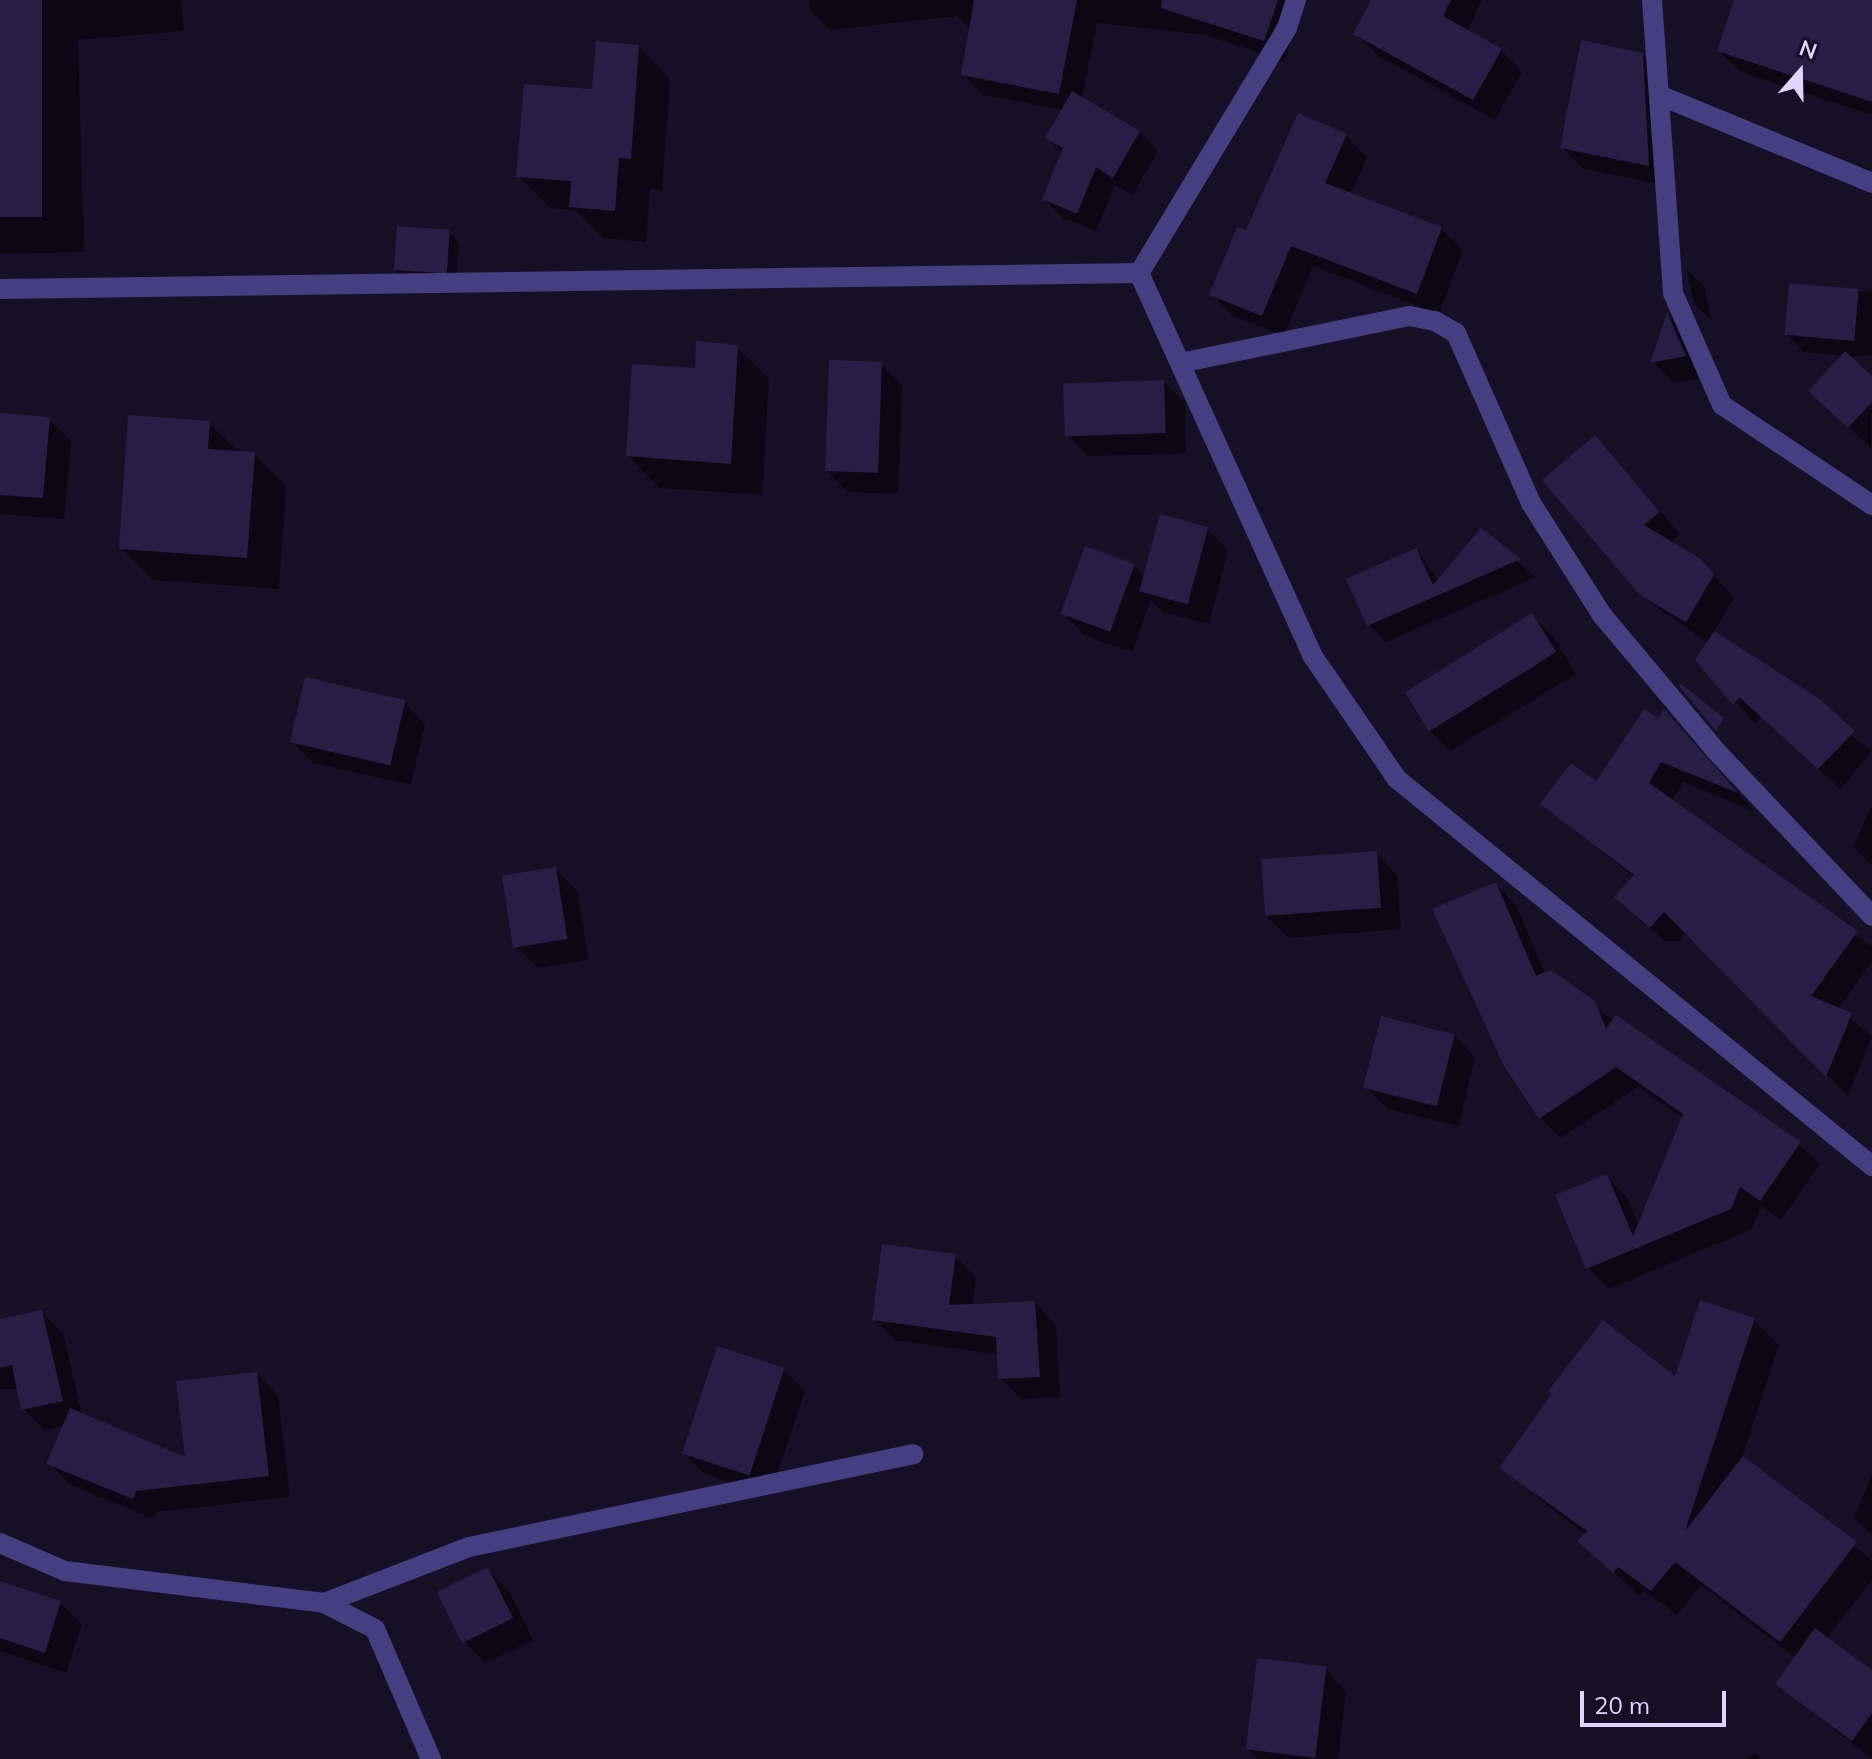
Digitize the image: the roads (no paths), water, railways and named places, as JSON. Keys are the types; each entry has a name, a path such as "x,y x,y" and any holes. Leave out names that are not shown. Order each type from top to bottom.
{"street":[{"path":"1139,273 1287,28 1296,0"},
{"path":"1652,0 1673,293 1722,405 1872,505"},
{"path":"1659,95 1872,183"},
{"path":"0,289 1139,273"},
{"path":"1139,273 1312,655 1397,779 1872,1166"},
{"path":"1180,363 1409,316 1435,321 1456,333 1531,503 1602,615 1716,751 1872,916"},
{"path":"324,1603 469,1547 913,1454"},
{"path":"0,1543 65,1571 324,1603 375,1629 431,1759"}]}
